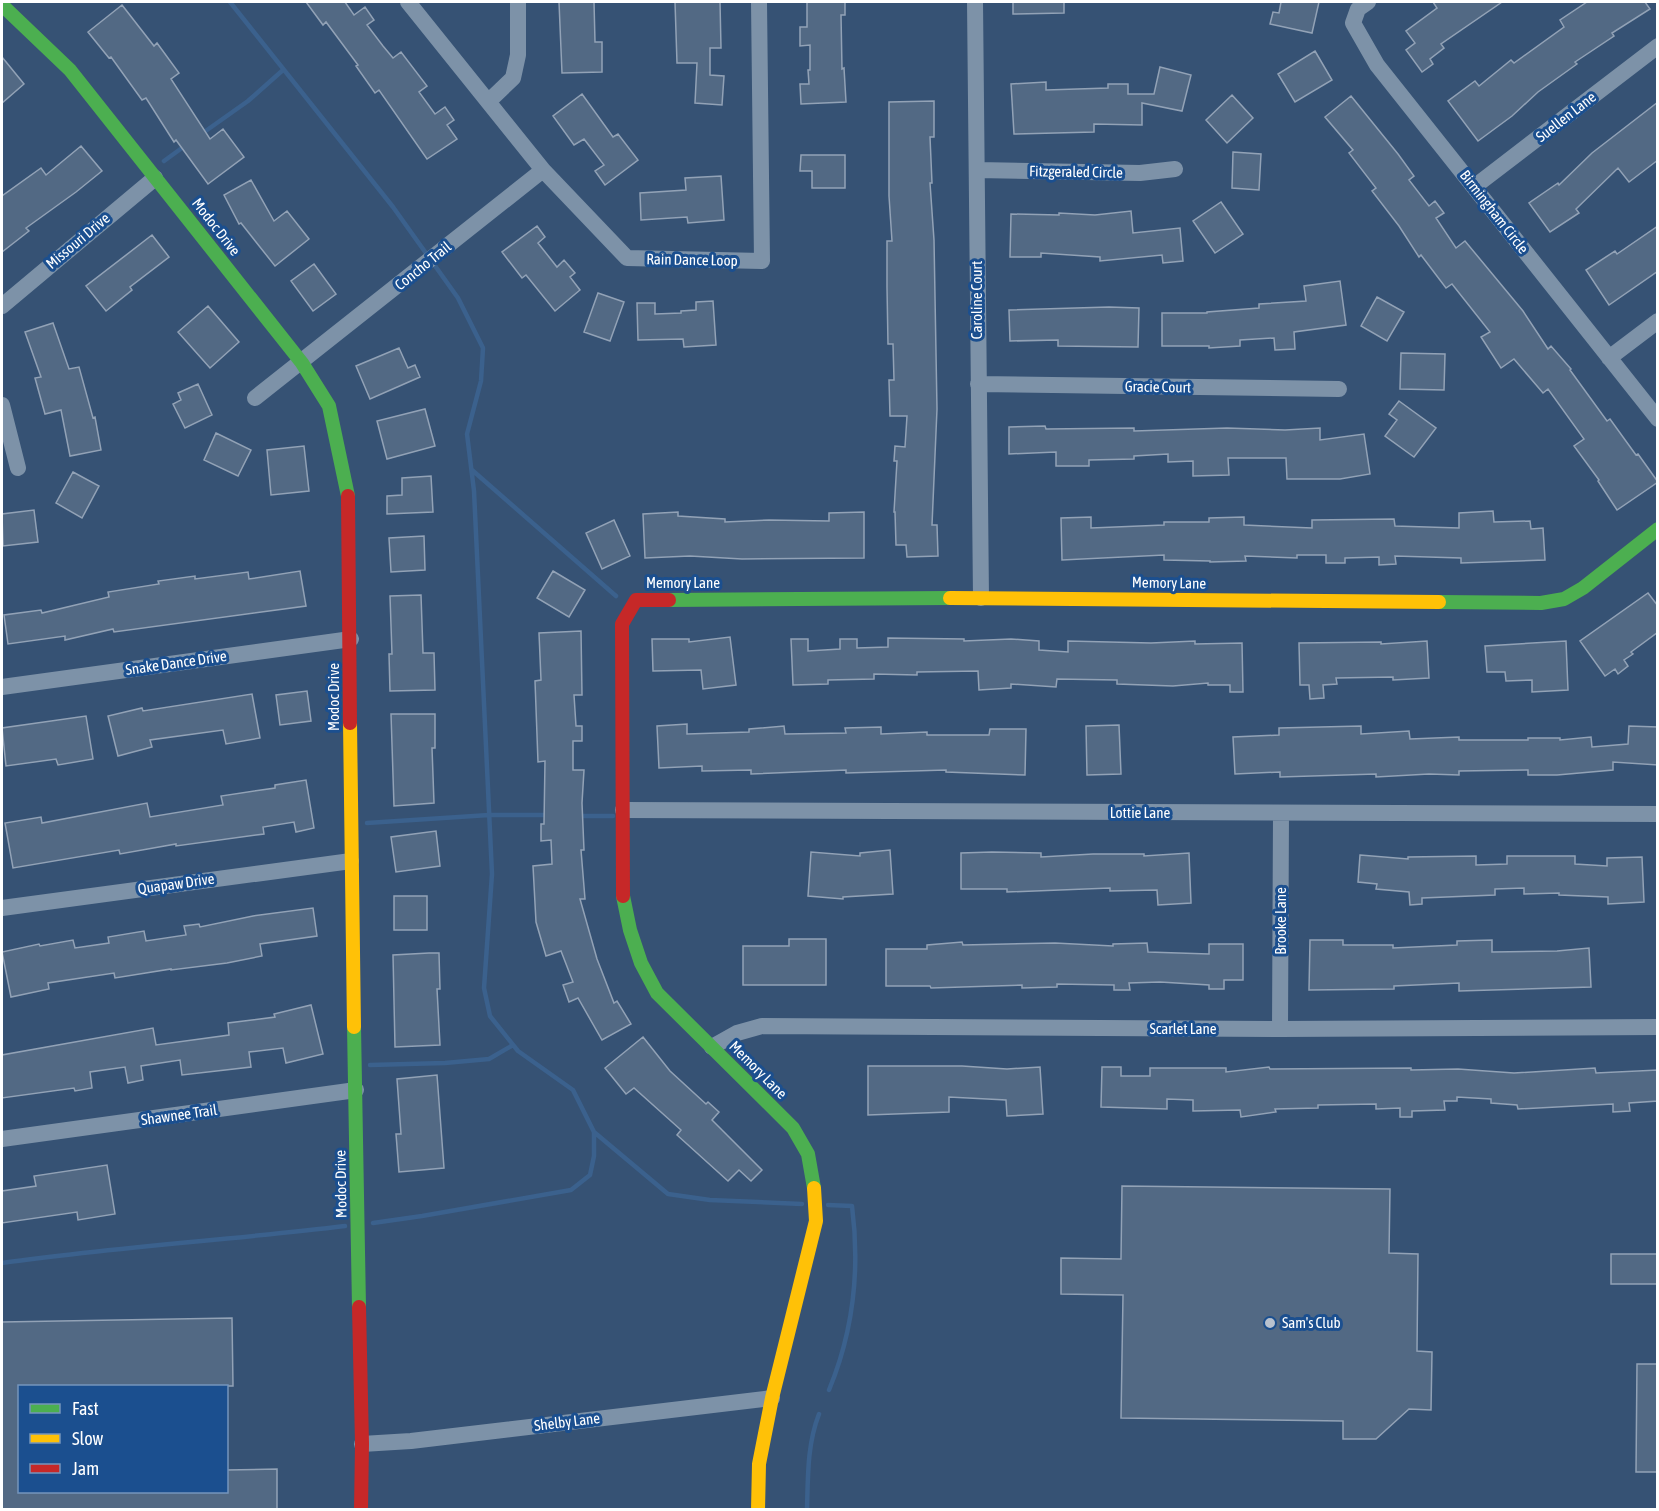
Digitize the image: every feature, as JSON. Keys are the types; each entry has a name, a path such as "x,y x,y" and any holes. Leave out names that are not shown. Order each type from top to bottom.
{"street":[{"name":"Rain Dance Loop","path":"408,2 543,170 627,258 762,261 759,2"},
{"path":"489,101 513,78 518,55 518,2"},
{"name":"Caroline Court","path":"975,2 981,598"},
{"name":"Birmingham Circle","path":"1368,2 1358,9 1353,23 1377,65 1658,419"},
{"name":"Modoc Drive","path":"2,6 70,70 302,363 329,406 348,490 351,861 362,1444 361,1509"},
{"name":"Suellen Lane","path":"1474,188 1658,46"},
{"name":"Fitzgeraled Circle","path":"977,170 1140,173 1175,169"},
{"name":"Concho Trail","path":"255,398 543,170"},
{"name":"Missouri Drive","path":"2,306 156,178"},
{"path":"1609,358 1658,321"},
{"name":"Gracie Court","path":"978,384 1339,389"},
{"path":"2,405 18,468"},
{"name":"Memory Lane","path":"758,1509 759,1464 772,1398 816,1221 814,1180 808,1154 793,1128 657,993 641,963 630,930 623,897 622,624 636,600 981,598 1540,603 1564,599 1583,588 1658,530"},
{"name":"Snake Dance Drive","path":"2,687 351,639"},
{"name":"Lottie Lane","path":"623,810 1658,814"},
{"name":"Brooke Lane","path":"1280,1029 1281,813"},
{"name":"Quapaw Drive","path":"2,908 351,861"},
{"name":"Scarlet Lane","path":"712,1047 737,1033 762,1026 1280,1029 1658,1027"},
{"name":"Shawnee Trail","path":"2,1139 356,1090"},
{"name":"Shelby Lane","path":"362,1444 411,1441 772,1398"}],"building":[{"path":"306,2 345,2 354,15 365,7 374,20 367,25 393,58 401,52 427,86 419,92 435,114 445,107 454,120 447,125 457,139 427,159 379,90 375,93 356,66 358,65 326,22 323,25"},
{"path":"559,2 594,2 595,42 602,42 602,72 562,73"},
{"path":"675,2 720,2 721,48 710,48 710,75 724,76 722,105 695,103 697,63 677,63"},
{"path":"807,2 845,2 845,15 841,15 842,69 844,68 846,102 801,104 800,84 809,84 808,70 810,70 810,45 800,46 800,27 807,27"},
{"path":"1013,2 1064,2 1064,13 1013,14"},
{"path":"1281,2 1319,2 1312,33 1270,24 1273,12 1279,13"},
{"path":"1433,2 1502,2 1441,44 1444,48 1430,59 1433,64 1422,72 1406,50 1415,43 1406,31 1437,8"},
{"path":"1587,2 1645,2 1650,9 1612,33 1614,36 1575,62 1577,64 1538,92 1512,116 1478,141 1448,101 1475,81 1479,86 1511,60 1514,63 1564,27 1560,20"},
{"path":"122,5 154,46 157,43 179,73 171,79 210,139 223,129 244,157 208,184 176,140 174,142 146,98 142,100 111,57 109,58 88,32"},
{"path":"1315,51 1332,80 1295,102 1278,74"},
{"path":"2,57 24,84 2,103"},
{"path":"1160,67 1191,75 1182,111 1142,103 1142,125 1094,124 1094,132 1014,134 1011,84 1046,82 1046,90 1108,88 1108,84 1128,84 1128,94 1154,94"},
{"path":"582,94 613,137 618,134 638,160 605,185 595,171 604,165 584,139 574,145 553,116"},
{"path":"1232,95 1253,118 1227,143 1206,120"},
{"path":"1351,96 1414,176 1409,180 1429,206 1435,201 1444,213 1436,218 1456,248 1465,241 1523,311 1548,349 1551,346 1571,369 1607,421 1610,419 1658,482 1617,510 1574,446 1584,439 1548,389 1543,393 1514,359 1501,368 1481,337 1490,332 1452,284 1446,288 1421,255 1419,257 1372,191 1376,188 1349,153 1353,150 1325,117"},
{"path":"934,101 934,137 930,137 932,183 930,183 934,240 937,409 932,525 937,525 938,556 907,557 906,545 896,545 894,512 897,461 894,461 895,446 905,447 907,416 890,416 889,380 894,380 893,344 888,344 887,241 892,241 889,196 889,102"},
{"path":"1658,102 1658,160 1629,182 1618,168 1576,209 1579,213 1550,232 1529,203 1558,183 1559,185 1592,153"},
{"path":"81,146 102,171 26,228 29,231 2,252 2,196 41,168 46,175"},
{"path":"1233,152 1261,154 1259,190 1232,188"},
{"path":"801,155 845,155 845,188 812,188 812,171 800,171"},
{"path":"721,176 724,220 688,223 687,217 641,220 640,193 686,190 685,178"},
{"path":"251,180 274,221 287,211 309,239 275,266 241,223 239,224 224,195"},
{"path":"1221,202 1243,234 1215,253 1193,221"},
{"path":"1131,211 1133,233 1180,228 1183,261 1163,263 1162,255 1100,261 1100,257 1041,253 1041,257 1010,257 1011,214 1095,215"},
{"path":"537,226 545,237 538,243 557,267 564,260 575,273 570,277 580,290 555,311 526,275 522,278 502,252"},
{"path":"1658,226 1658,271 1609,305 1586,270 1615,251 1617,254"},
{"path":"152,235 169,257 130,287 132,290 106,311 86,286"},
{"path":"314,264 336,294 313,311 291,281"},
{"path":"1340,281 1346,325 1294,332 1295,349 1275,350 1274,338 1240,340 1240,346 1209,348 1209,346 1162,346 1162,313 1207,313 1259,308 1259,304 1306,301 1304,286"},
{"path":"598,293 624,302 610,341 584,332"},
{"path":"1377,297 1404,312 1387,341 1361,326"},
{"path":"713,301 716,345 684,347 683,339 638,340 637,303 655,303 655,314 696,310 696,302"},
{"path":"208,306 239,342 210,368 178,332"},
{"path":"1139,308 1138,347 1058,346 1058,340 1010,341 1009,310"},
{"path":"53,323 69,369 79,367 93,418 95,417 101,450 70,456 61,410 45,414 35,378 41,377 25,332"},
{"path":"399,348 408,368 415,365 420,377 370,399 356,366"},
{"path":"1401,353 1445,354 1444,390 1400,389"},
{"path":"198,384 212,415 185,428 173,404 181,400 178,393"},
{"path":"1399,401 1436,428 1414,457 1385,436 1397,420 1389,414"},
{"path":"425,409 435,446 387,459 377,421"},
{"path":"1045,426 1046,429 1134,428 1134,431 1320,428 1320,440 1364,434 1370,474 1340,479 1287,479 1286,458 1228,458 1229,475 1193,476 1193,461 1168,462 1168,454 1134,456 1134,459 1089,460 1089,466 1056,466 1056,452 1009,454 1009,427"},
{"path":"216,433 251,450 238,476 204,460"},
{"path":"304,446 309,491 271,495 267,450"},
{"path":"73,472 99,486 82,518 56,503"},
{"path":"431,476 433,512 387,514 387,496 402,495 402,478"},
{"path":"34,510 38,542 3,546 2,514"},
{"path":"1493,511 1494,522 1530,521 1531,529 1543,528 1545,560 1461,563 1461,558 1395,556 1396,564 1379,565 1379,557 1345,558 1345,563 1326,563 1326,555 1297,555 1297,558 1245,556 1246,561 1210,562 1164,560 1164,555 1062,560 1061,518 1091,517 1091,528 1164,525 1164,522 1209,522 1209,518 1244,517 1244,525 1312,528 1312,520 1394,519 1395,526 1459,528 1459,513"},
{"path":"678,512 678,516 725,519 725,522 829,521 829,513 864,512 864,558 742,559 690,556 645,558 643,514"},
{"path":"614,520 630,556 602,569 586,533"},
{"path":"424,536 425,570 391,572 389,538"},
{"path":"300,571 306,606 114,632 113,629 65,640 65,636 8,644 4,615 41,610 42,613 109,597 108,592 159,584 158,581 248,572 249,579"},
{"path":"553,571 585,590 569,617 537,598"},
{"path":"1648,593 1658,606 1658,632 1631,652 1633,654 1624,660 1628,666 1618,674 1615,669 1605,676 1580,641"},
{"path":"421,595 423,653 434,653 435,690 390,691 389,654 392,654 390,596"},
{"path":"581,631 582,695 574,695 576,726 582,726 582,741 573,741 573,770 584,770 582,803 584,850 581,850 585,899 580,899 597,959 614,1003 617,1001 631,1024 602,1040 578,998 569,1002 563,985 573,982 561,951 546,956 536,922 533,866 552,864 551,840 541,841 541,824 544,824 545,761 538,762 535,681 541,680 539,633"},
{"path":"730,637 736,685 703,689 701,670 653,671 652,639 689,639 689,642"},
{"path":"888,638 1039,641 1039,650 1068,652 1068,641 1242,643 1243,692 1230,692 1230,685 1208,685 1208,683 1173,686 1117,684 1117,680 1057,679 1056,687 1011,684 1011,688 979,690 978,671 917,672 917,675 874,674 874,679 828,680 828,684 793,685 791,639 808,639 808,651 840,649 840,639 857,639 857,648 888,647"},
{"path":"1427,641 1429,678 1393,680 1393,677 1336,678 1337,684 1323,685 1324,698 1310,699 1309,685 1300,685 1299,643 1381,642 1381,644"},
{"path":"1566,641 1568,690 1532,692 1532,680 1506,681 1505,672 1487,672 1485,646"},
{"path":"307,691 311,721 280,725 276,695"},
{"path":"252,694 260,738 226,744 223,730 150,740 152,747 118,756 108,716 142,708 143,711"},
{"path":"391,714 435,714 435,748 432,748 434,803 394,806"},
{"path":"86,716 93,759 58,765 56,759 6,766 2,728"},
{"path":"687,724 687,734 749,732 749,729 784,726 785,734 846,733 845,728 881,727 881,734 927,732 927,735 989,735 990,729 1026,729 1025,775 946,772 946,770 846,773 846,770 751,774 751,770 702,771 702,766 659,768 657,726"},
{"path":"1119,725 1121,774 1087,775 1086,726"},
{"path":"1361,726 1361,734 1409,731 1410,739 1459,737 1459,740 1560,738 1560,740 1591,737 1592,747 1628,744 1629,726 1658,727 1658,765 1613,762 1613,770 1557,775 1528,775 1528,770 1459,771 1459,775 1376,777 1376,774 1280,777 1280,772 1235,774 1233,737 1279,735 1279,728"},
{"path":"306,780 314,828 296,832 294,822 263,827 264,834 176,846 176,844 120,854 119,850 13,868 5,823 41,817 42,823 147,803 150,817 223,805 221,796 275,788 275,785"},
{"path":"436,831 440,866 396,872 391,837"},
{"path":"890,850 893,894 843,897 843,899 808,896 811,852 860,856 860,853"},
{"path":"961,853 1041,853 1041,857 1189,853 1191,903 1158,905 1157,890 1110,891 1110,888 1007,892 1007,889 961,889"},
{"path":"1360,855 1408,859 1408,857 1476,856 1476,865 1507,864 1507,856 1575,856 1575,864 1607,866 1607,858 1642,857 1644,902 1608,904 1608,897 1559,895 1559,893 1524,894 1524,888 1495,889 1495,895 1422,898 1422,904 1410,905 1409,892 1376,889 1377,884 1358,882"},
{"path":"394,896 427,896 427,930 394,930"},
{"path":"313,908 317,936 260,944 262,956 115,978 114,973 48,983 49,989 11,997 2,952 73,940 75,948 109,943 108,937 144,931 146,941 186,935 184,926 199,924 200,927 253,916"},
{"path":"789,939 826,939 826,985 743,985 743,946 789,946"},
{"path":"1310,940 1343,940 1343,945 1393,945 1393,948 1457,945 1457,941 1492,940 1492,952 1589,948 1591,987 1459,991 1459,983 1394,986 1394,989 1309,990"},
{"path":"962,942 963,945 1055,943 1113,946 1113,944 1147,943 1148,952 1209,954 1209,944 1243,944 1243,980 1224,980 1224,989 1209,989 1209,985 1160,982 1129,983 1130,990 1114,990 1114,985 1057,984 1057,987 1022,988 1022,985 931,988 930,986 886,986 886,949 927,949 927,945"},
{"path":"439,953 440,989 437,989 440,1045 395,1047 393,955"},
{"path":"311,1005 323,1054 286,1063 283,1048 249,1052 251,1067 182,1075 180,1060 141,1066 143,1080 128,1083 125,1067 90,1072 92,1088 75,1091 74,1088 2,1098 2,1055 153,1028 156,1045 229,1035 228,1023 275,1017 274,1014"},
{"path":"643,1037 670,1071 706,1104 708,1102 719,1112 712,1120 762,1170 751,1181 739,1170 728,1181 677,1135 681,1130 634,1088 626,1094 605,1068"},
{"path":"868,1066 962,1066 1007,1069 1040,1067 1043,1114 1007,1116 1006,1100 949,1097 949,1112 868,1115"},
{"path":"1102,1067 1121,1067 1121,1076 1150,1076 1150,1068 1226,1068 1226,1072 1269,1067 1270,1069 1458,1069 1514,1073 1595,1068 1596,1073 1658,1070 1658,1101 1629,1103 1630,1111 1613,1112 1613,1104 1518,1109 1517,1105 1491,1103 1491,1099 1457,1097 1457,1101 1444,1101 1445,1110 1412,1111 1412,1117 1400,1117 1400,1108 1376,1109 1376,1104 1318,1105 1318,1108 1275,1109 1276,1112 1241,1117 1240,1110 1193,1111 1193,1100 1167,1099 1167,1109 1101,1107"},
{"path":"437,1075 444,1168 399,1172 396,1134 401,1134 397,1079"},
{"path":"107,1165 115,1214 78,1220 77,1212 2,1223 2,1191 36,1186 34,1176"},
{"name":"Sam's Club","path":"1122,1186 1390,1189 1389,1253 1418,1254 1417,1351 1432,1352 1431,1410 1409,1409 1376,1439 1343,1439 1343,1421 1121,1418 1123,1295 1061,1294 1061,1258 1121,1259"},
{"path":"1611,1254 1658,1254 1658,1284 1611,1284"},
{"path":"232,1318 233,1386 18,1385 18,1493 228,1493 228,1470 277,1469 277,1509 2,1509 2,1322"},
{"path":"1637,1364 1658,1364 1658,1472 1636,1472"}],"waterway":[{"path":"230,2 393,207 458,298 483,348 481,381 467,434 474,491 492,874 484,988 490,1016 518,1051 573,1090 594,1132 668,1194 710,1200 802,1204"},
{"path":"200,135 248,101 283,70"},
{"path":"164,161 186,145"},
{"path":"472,470 616,596"},
{"path":"367,823 489,815 548,815"},
{"path":"577,816 613,816"},
{"path":"370,1065 489,1059 513,1045"},
{"path":"373,1223 571,1190 590,1175 594,1156 594,1132"},
{"path":"828,1205 852,1206 855,1253 855,1276 849,1323 829,1390"},
{"path":"2,1263 87,1252 345,1226"},
{"path":"807,1510 810,1449 819,1414"}],"traffic: fast":[{"path":"2,5 70,70 302,363 329,406 348,496"},
{"path":"1439,602 1541,603 1564,599 1583,588 1658,529"},
{"path":"669,600 950,598"},
{"path":"623,896 630,930 641,963 657,993 793,1128 808,1154 814,1188"},
{"path":"354,1027 359,1307"}],"traffic: slow":[{"path":"950,598 1439,602"},
{"path":"350,723 354,1027"},
{"path":"758,1510 759,1464 772,1398 816,1221 814,1188"}],"traffic: jam":[{"path":"348,496 350,723"},
{"path":"623,896 622,624 636,600 669,600"},
{"path":"359,1307 361,1510"}],"place":[{"name":"Sam's Club","path":"1270,1323"}]}
